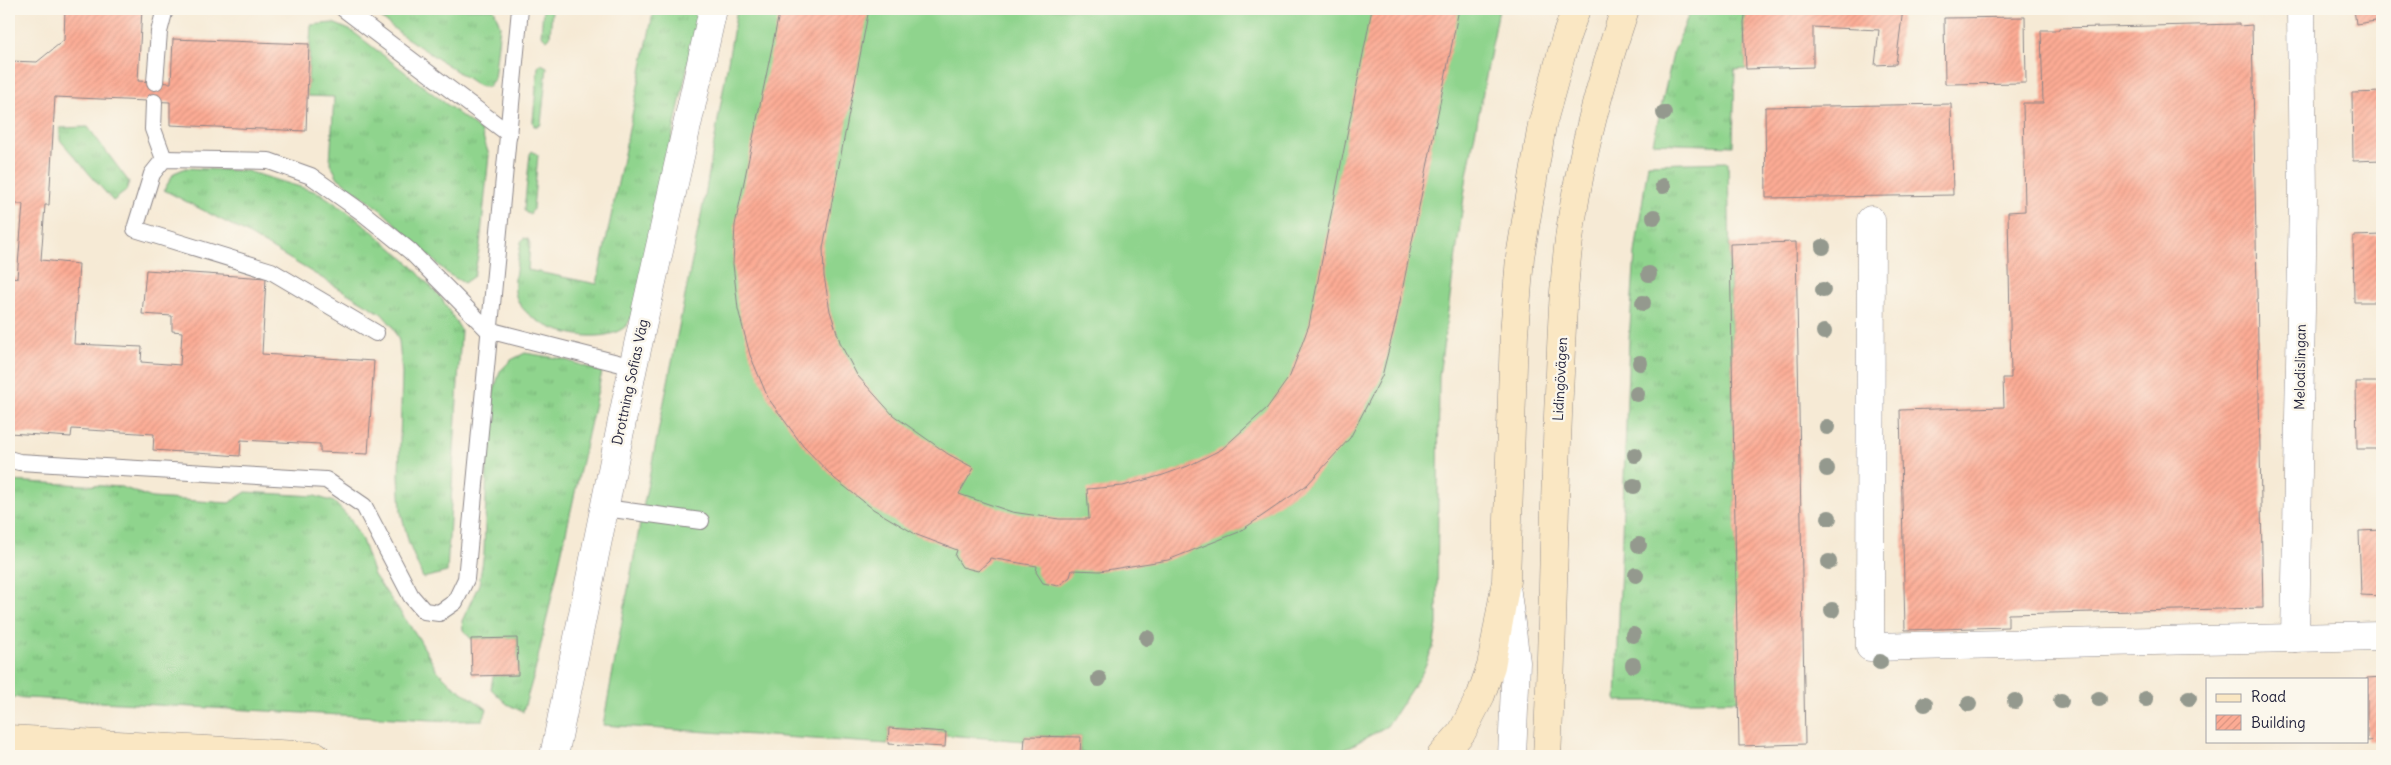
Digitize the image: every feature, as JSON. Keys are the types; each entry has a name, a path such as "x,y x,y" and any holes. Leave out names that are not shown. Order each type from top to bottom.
{"main road":[{"path":"1441,756 1462,732 1481,695 1491,666 1506,582 1514,334 1520,257 1542,124 1566,37 1576,9"},
{"name":"Lidingövägen","path":"1546,756 1557,420 1563,305 1572,219 1585,148 1605,69 1625,9"},
{"path":"9,738 316,756"}],"street":[{"name":"Drottning Sofias Väg","path":"554,756 562,709 633,367 713,9"},
{"name":"Melodislingan","path":"2295,638 2304,199 2301,9"},
{"path":"1871,220 1870,647 2382,636"},
{"path":"1506,582 1516,662 1515,735 1512,756"}],"lane":[{"path":"155,82 158,32 165,9"},
{"path":"344,9 509,134"},
{"path":"9,458 19,462 326,480 364,506 411,596 424,611 439,613 455,602 466,579 488,330 520,9"},
{"path":"154,102 153,129 164,159"},
{"path":"164,159 268,161 312,176 363,213 410,251 488,330 633,367"},
{"path":"164,159 152,174 135,229 271,271 376,333"},
{"path":"605,508 701,521"}],"green space":[{"path":"370,9 494,9 500,26 494,79 488,87 479,86 402,35"},
{"path":"543,9 552,9 550,37 547,40 541,35"},
{"path":"654,9 700,9 635,308 627,325 616,332 600,336 583,336 564,332 547,326 532,317 521,305 515,292 515,274 521,242 524,238 528,239 530,244 528,270 597,284"},
{"path":"737,9 1499,9 1467,175 1439,376 1437,625 1433,648 1422,673 1387,726 1342,751 1324,756 1153,756 1080,753 1081,737 1025,736 1025,741 946,735 945,732 889,728 888,744 603,725 642,513 706,190"},
{"path":"1691,9 1746,9 1744,22 1746,69 1735,70 1733,146 1653,143 1673,54"},
{"path":"333,23 352,31 481,131 489,155 480,245 474,276 464,283 448,274 382,211 338,178 330,163 334,97 307,96 311,25"},
{"path":"541,64 547,67 541,124 534,126 538,67"},
{"path":"88,127 129,182 126,191 113,201 60,140 60,128"},
{"path":"532,151 538,155 533,209 530,214 524,210 530,154"},
{"path":"1728,162 1739,701 1616,701 1629,340 1635,253 1648,164"},
{"path":"186,168 247,171 320,193 359,220 409,263 442,299 461,330 447,572 423,578 409,544 401,512 399,476 402,373 399,341 393,327 382,314 243,231 164,190 174,173"},
{"path":"525,353 563,359 602,372 535,671 523,712 507,704 491,689 493,676 518,675 517,638 471,639 463,630 462,621 479,584 484,553 487,466 494,390 500,371 511,360"},
{"path":"9,481 122,487 152,498 229,503 246,492 315,496 334,502 350,519 362,540 374,575 418,637 436,669 451,684 487,709 483,720 450,721 9,697"}],"building":[{"path":"65,9 142,9 138,81 171,83 173,39 309,44 306,131 170,125 170,102 55,97 49,205 45,205 41,260 79,264 74,344 142,347 141,362 180,365 182,332 172,331 172,316 142,314 146,270 266,278 262,354 374,361 368,454 320,452 320,444 241,440 240,456 153,450 154,434 72,429 71,437 9,433 12,373 9,373 9,276 17,278 23,204 9,204 9,61 37,62 64,40"},
{"path":"780,9 869,9 823,248 824,276 830,311 841,345 857,375 893,415 948,454 974,468 959,494 1012,512 1059,519 1089,519 1087,489 1123,486 1188,466 1222,449 1267,408 1290,376 1309,325 1372,9 1459,9 1396,321 1382,376 1350,438 1307,485 1239,532 1168,560 1100,571 1072,570 1070,577 1058,586 1043,583 1036,572 1037,566 990,558 978,571 962,567 955,556 957,550 917,535 873,509 835,479 803,446 768,398 750,355 738,309 733,264 735,225"},
{"path":"1746,9 1903,9 1896,64 1875,65 1879,30 1813,27 1813,67 1746,69 1744,22"},
{"path":"2354,9 2382,9 2382,20 2356,24"},
{"path":"2025,17 2026,83 1945,84 1944,18"},
{"path":"2239,24 2239,26 2252,25 2263,608 2008,614 2008,627 1905,630 1900,410 2004,407 2003,378 2011,378 2008,212 2025,211 2023,103 2043,103 2041,30"},
{"path":"2382,92 2382,160 2353,161 2352,93"},
{"path":"1951,104 1953,195 1766,198 1765,107"},
{"path":"2382,235 2382,302 2354,302 2353,236"},
{"path":"1796,242 1805,744 1739,746 1730,244"},
{"path":"2356,382 2382,382 2382,449 2357,449"},
{"path":"2382,530 2382,596 2361,595 2359,531"},
{"path":"517,638 518,675 472,676 471,639"},
{"path":"2382,677 2382,740 2368,741 2367,678"},
{"path":"889,728 946,732 945,747 888,744"},
{"path":"1025,736 1081,737 1080,753 1024,752"}]}
